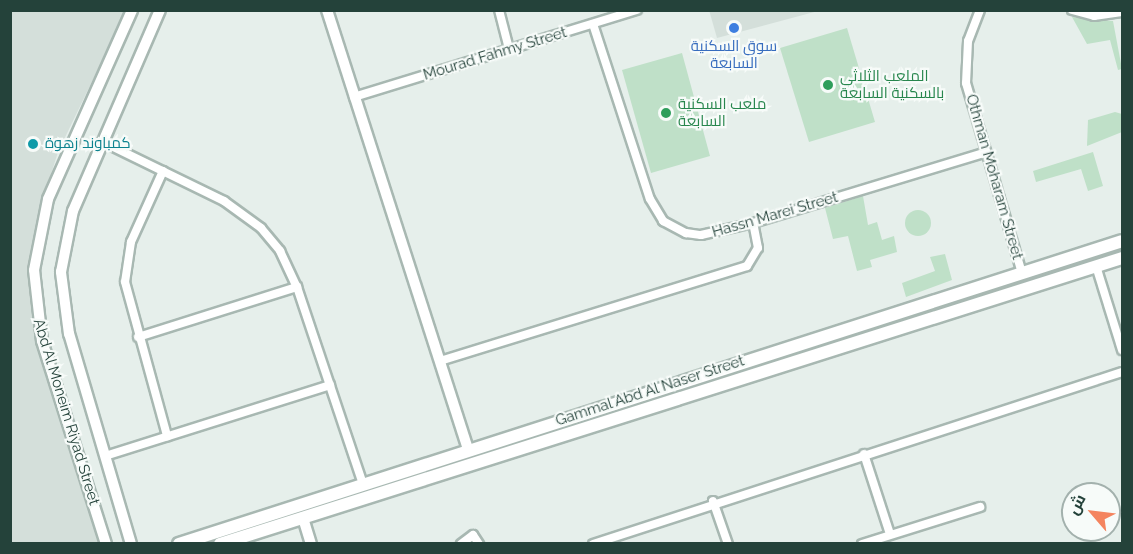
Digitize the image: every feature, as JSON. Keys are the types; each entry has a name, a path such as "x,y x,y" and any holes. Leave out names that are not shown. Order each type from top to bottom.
{"main road":[{"name":"Gammal Abd Al Naser Street","path":"179,543 1122,241"},
{"name":"Gammal Abd Al Naser Street","path":"220,543 1122,258"},
{"path":"881,317 884,332"}],"street":[{"name":"Abd Al Moneim Riyad Street","path":"105,543 42,341 34,270 48,199 132,10"},
{"name":"Abd Al Moneim Riyad Street","path":"131,543 69,334 61,272 73,211 160,10"},
{"path":"327,10 468,450"},
{"path":"498,10 509,49"},
{"name":"Mourad Fahmy Street","path":"354,97 637,10"},
{"name":"Othman Moharam Street","path":"980,10 968,41 966,73 986,152 1022,273"},
{"path":"1072,10 1094,16 1122,12"},
{"name":"Hassn Marei Street","path":"593,24 658,214 693,235 753,223 986,152"},
{"path":"104,141 249,218 280,251 297,286 363,484"},
{"path":"164,171 128,255 126,292 167,436"},
{"path":"440,361 747,266 758,248 753,223"},
{"path":"1096,266 1122,350"},
{"path":"138,337 297,286"},
{"path":"593,543 713,501 1122,372"},
{"path":"105,456 330,385"},
{"path":"864,454 890,534"},
{"path":"713,501 728,543"},
{"path":"862,543 980,507"},
{"path":"303,518 311,543"},
{"path":"461,543 473,535 479,543"}],"shaded area":[{"name":"سوق السكنية السابعة","path":"709,10 818,11 717,38"},
{"path":"10,11 126,11 58,152 38,216 35,248 39,334 104,543 11,543"}],"green space":[{"path":"1072,17 1113,21 1122,69 1118,70 1110,40 1087,44"},
{"name":"الملعب الثلاثي بالسكنية السابعة","path":"847,28 875,122 809,142 780,48"},
{"name":"ملعب السكنية السابعة","path":"682,53 710,156 651,173 622,70"},
{"path":"1115,112 1122,114 1122,132 1087,146 1088,120"},
{"path":"1093,152 1103,186 1088,191 1081,169 1036,182 1033,171"},
{"path":"863,196 868,225 877,222 882,240 894,236 897,252 870,260 872,267 857,271 848,236 833,239 825,208"},
{"path":"918,210 927,214 931,223 927,232 918,236 909,232 905,223 909,214"},
{"path":"945,254 952,280 906,297 902,283 935,271 930,257"}],"place":[{"name":"سوق السكنية السابعة","path":"734,28"},
{"name":"الملعب الثلاثي بالسكنية السابعة","path":"828,85"},
{"name":"ملعب السكنية السابعة","path":"666,113"},
{"name":"كمباوند زهوة","path":"33,144"}]}
